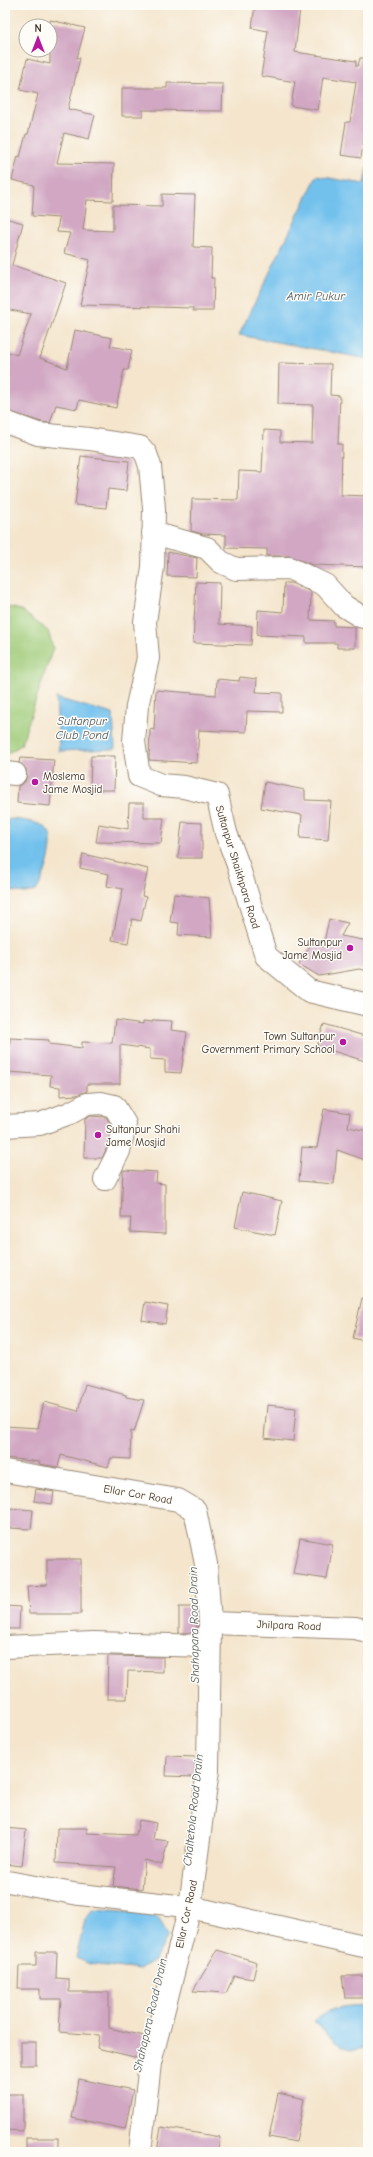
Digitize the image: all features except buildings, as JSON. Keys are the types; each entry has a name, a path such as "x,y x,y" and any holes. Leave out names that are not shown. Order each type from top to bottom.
{"street":[{"name":"Sultanpur Shaikhpara Road","path":"5,422 38,434 89,439 140,447 146,454 150,466 154,508 153,567 145,622 148,658 137,706 134,741 139,776 160,785 184,788 216,795 226,833 238,865 266,956 309,991 368,1005"},
{"path":"153,533 207,548 221,562 236,569 289,568 326,585 344,606 360,616 368,618"},
{"path":"5,1126 40,1124 70,1113 87,1104 102,1103 114,1106 125,1124 119,1151 105,1179"},
{"name":"Ellar Cor Road","path":"5,1471 178,1500 195,1510 206,1564 210,1623 208,1770 190,1907 150,2063 140,2152"},
{"name":"Jhilpara Road","path":"210,1623 340,1628 368,1631"},
{"path":"5,1647 93,1643 209,1646"},
{"path":"5,1881 76,1894 190,1907 368,1946"}],"green space":[{"path":"5,606 21,610 48,631 53,648 21,745 5,755"}],"water":[{"name":"Amir Pukur","path":"367,168 368,359 239,335 317,176 364,184"},
{"name":"Sultanpur Club Pond","path":"56,698 113,714 115,749 59,751"},
{"path":"14,819 40,824 47,829 50,834 51,842 49,860 43,878 36,891 25,893 5,890 5,820"},
{"path":"93,1910 139,1913 159,1918 168,1936 155,1960 139,1970 91,1964 76,1958 85,1920"},
{"path":"368,2005 368,2045 359,2048 352,2049 338,2044 314,2022 332,2010"}],"place":[{"name":"Moslema Jame Mosjid","path":"35,782"},
{"name":"Sultanpur Jame Mosjid","path":"350,948"},
{"name":"Town Sultanpur Government Primary School","path":"343,1042"},
{"name":"Sultanpur Shahi Jame Mosjid","path":"98,1135"}],"water label":[{"name":"Shahapara Road Drain","path":"194,1625"},
{"name":"Chaltetola Road Drain","path":"193,1810"},
{"name":"Shahapara Road Drain","path":"150,2015"}]}
